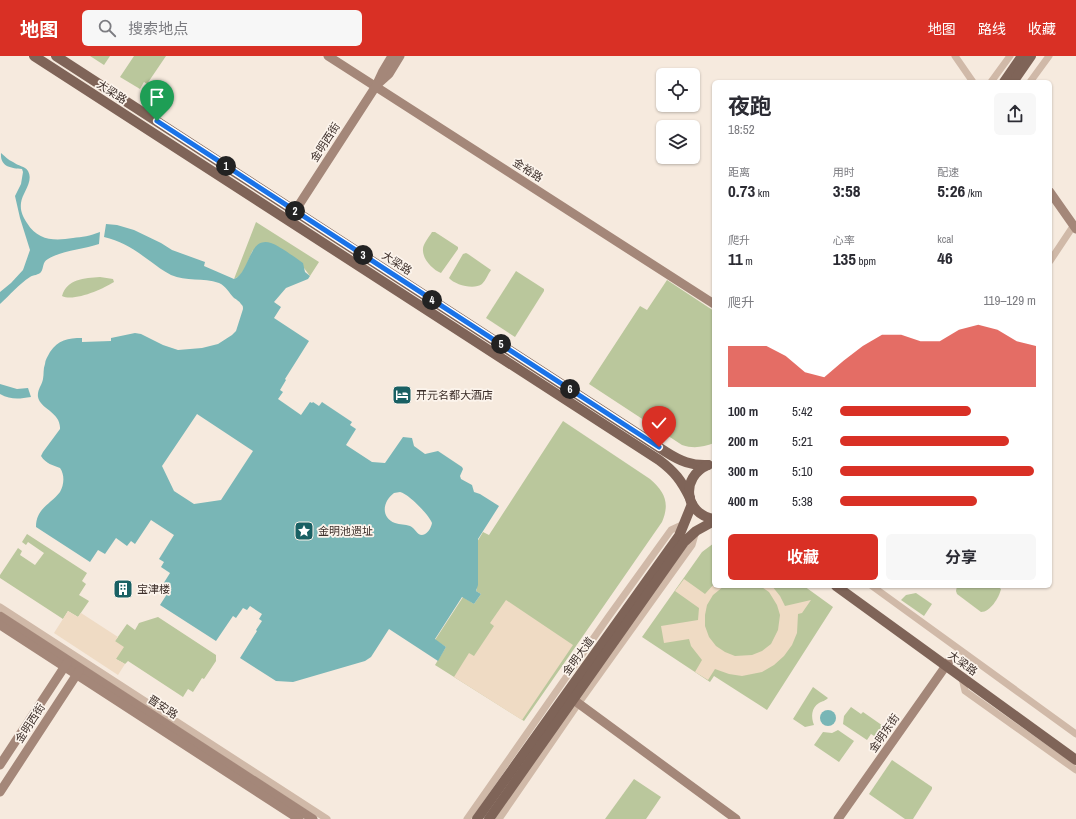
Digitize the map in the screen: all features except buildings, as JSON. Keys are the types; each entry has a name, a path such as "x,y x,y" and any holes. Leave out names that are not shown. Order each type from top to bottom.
{"main road":[{"name":"大梁路","path":"34,56 659,460 670,468 680,479 691,501"},
{"name":"大梁路","path":"56,56 674,457 691,464 712,464"},
{"path":"1005,80 1022,56"},
{"path":"1014,80 1031,56"},
{"name":"金明大道","path":"477,819 572,699 679,536 691,501 690,485 693,476 700,469 712,464"},
{"path":"691,501 700,514 712,519"},
{"name":"金明大道","path":"489,819 572,699 684,542 696,530 712,521"},
{"name":"大梁路","path":"839,588 1076,752"},
{"name":"大梁路","path":"851,588 948,663 962,678 1076,760"}],"street":[{"name":"金裕路","path":"328,56 712,303"},
{"name":"金明西街","path":"295,211 376,86 382,71 392,56"},
{"name":"金明西街","path":"376,86 389,74 400,56"},
{"path":"955,56 972,80"},
{"path":"992,80 1010,56"},
{"path":"1031,80 1049,56"},
{"path":"1052,195 1075,227 1052,258"},
{"path":"467,819 608,616 671,530 684,524"},
{"path":"875,588 1076,734"},
{"path":"0,607 327,819"},
{"name":"晋安路","path":"0,616 66,663 299,819"},
{"name":"晋安路","path":"0,625 66,663"},
{"name":"金明西街","path":"0,765 66,663"},
{"name":"金明东街","path":"838,819 948,663"},
{"name":"金明西街","path":"0,792 78,671"},
{"name":"晋安路","path":"78,671 313,819"},
{"path":"962,678 965,691 1076,770"},
{"path":"500,819 572,699 736,819"}],"green space":[{"path":"90,56 110,56 104,65"},
{"path":"134,56 166,56 147,84 144,82 140,89 120,77"},
{"path":"256,222 319,262 310,276 304,268 253,250 244,270 234,279"},
{"path":"432,232 435,232 458,247 441,273 429,264 423,253 426,240"},
{"path":"466,253 491,270 479,286 465,286 452,281 449,278 463,254"},
{"path":"516,271 544,289 544,291 515,337 486,318"},
{"path":"100,277 113,279 114,282 96,291 81,296 62,296 64,290 77,280"},
{"path":"667,280 712,310 712,444 694,447 682,445 589,384 640,306 647,310"},
{"path":"563,421 650,479 665,498 666,509 662,522 524,721 435,665 446,647 435,640 463,597 474,604 481,594 476,591 477,542 483,532 489,535"},
{"path":"27,534 87,573 82,581 86,584 79,595 89,601 78,617 68,611 63,619 0,578 0,575 18,548 22,551 20,555 35,565 44,553 28,542 26,545 22,542"},
{"path":"712,544 712,588 807,588 833,607 767,710 714,676 710,682 642,637 702,552"},
{"path":"957,588 1001,589 994,604 988,610 981,612 957,594"},
{"path":"916,593 932,604 924,616 901,600 906,595"},
{"path":"158,617 216,655 216,661 204,679 202,678 193,692 188,689 183,697 128,661 125,664 116,659 115,641 127,624 135,630 139,623"},
{"path":"813,687 828,698 814,707 812,719 814,725 805,727 793,719"},
{"path":"851,707 861,714 863,712 886,728 879,739 871,734 867,740 843,724 844,716"},
{"path":"838,730 854,741 839,762 814,745 823,732 832,733"},
{"path":"892,760 932,787 913,819 905,819 869,794"},
{"path":"634,779 661,797 646,819 605,819"}],"shaded area":[{"path":"684,579 705,594 712,586 712,588 722,588 713,595 707,605 705,626 709,637 716,646 735,656 752,655 762,651 771,644 778,630 780,615 777,605 769,592 763,588 774,588 785,606 811,600 802,613 798,614 797,633 792,645 784,656 774,665 762,672 742,676 729,674 715,669 708,680 695,672 702,660 691,646 689,639 664,643 661,626 698,620 699,608 675,591"},
{"path":"506,600 573,645 522,720 454,677 469,653 474,656 494,626 490,623"},
{"path":"68,611 78,617 81,613 118,637 115,641 124,647 116,659 125,664 118,675 54,633"}],"water":[{"path":"1,153 28,171 30,179 22,199 21,209 22,214 31,229 36,233 47,238 66,239 100,232 99,244 66,252 48,259 40,273 31,276 18,286 0,304 0,292 23,270 30,250 15,196 21,184 23,172 22,169 10,167 4,164 1,158"},
{"path":"106,224 117,225 134,230 172,250 205,262 204,266 234,279 243,270 253,250 263,242 274,244 292,255 303,263 305,272 310,276 308,279 286,288 274,302 281,307 274,318 309,341 285,379 286,380 280,390 283,392 278,399 301,415 310,402 313,402 319,406 322,402 352,422 350,425 356,429 346,445 372,462 385,463 403,437 412,438 414,446 425,454 438,451 462,467 463,469 460,476 461,479 472,485 474,492 499,506 478,539 478,585 476,591 481,594 474,604 462,597 435,639 446,647 438,661 389,629 371,657 365,661 293,682 276,681 240,658 262,621 259,619 262,614 250,606 247,610 243,608 236,618 233,616 216,641 160,605 167,594 160,589 170,573 161,567 164,562 159,559 174,535 151,520 135,544 131,541 127,546 116,538 105,554 98,550 90,562 36,527 38,515 60,492 63,483 63,474 60,468 47,463 41,456 60,429 57,419 42,405 38,397 46,361 53,348 60,342 72,338 82,338 82,342 111,341 111,338 135,333 141,334 163,345 178,350 202,348 218,344 232,335 236,331 243,309 243,306 224,286 219,283 171,275 128,246 104,237","holes":["197,414 253,451 221,500 194,504 174,491 162,466","400,492 404,494 418,505 427,515 432,523 428,532 420,535 410,526 395,523 387,517 385,513 387,500 394,493"]},
{"path":"0,384 17,389 28,388 31,397 15,398 4,396 0,394"},
{"path":"828,710 835,715 836,718 831,725 828,726 821,721 820,718 825,711"}],"place":[{"name":"开元名都大酒店","path":"402,395"},
{"name":"金明池遗址","path":"304,531"},
{"name":"宝津楼","path":"123,589"}],"route":[{"path":"157,121 659,447"}]}
